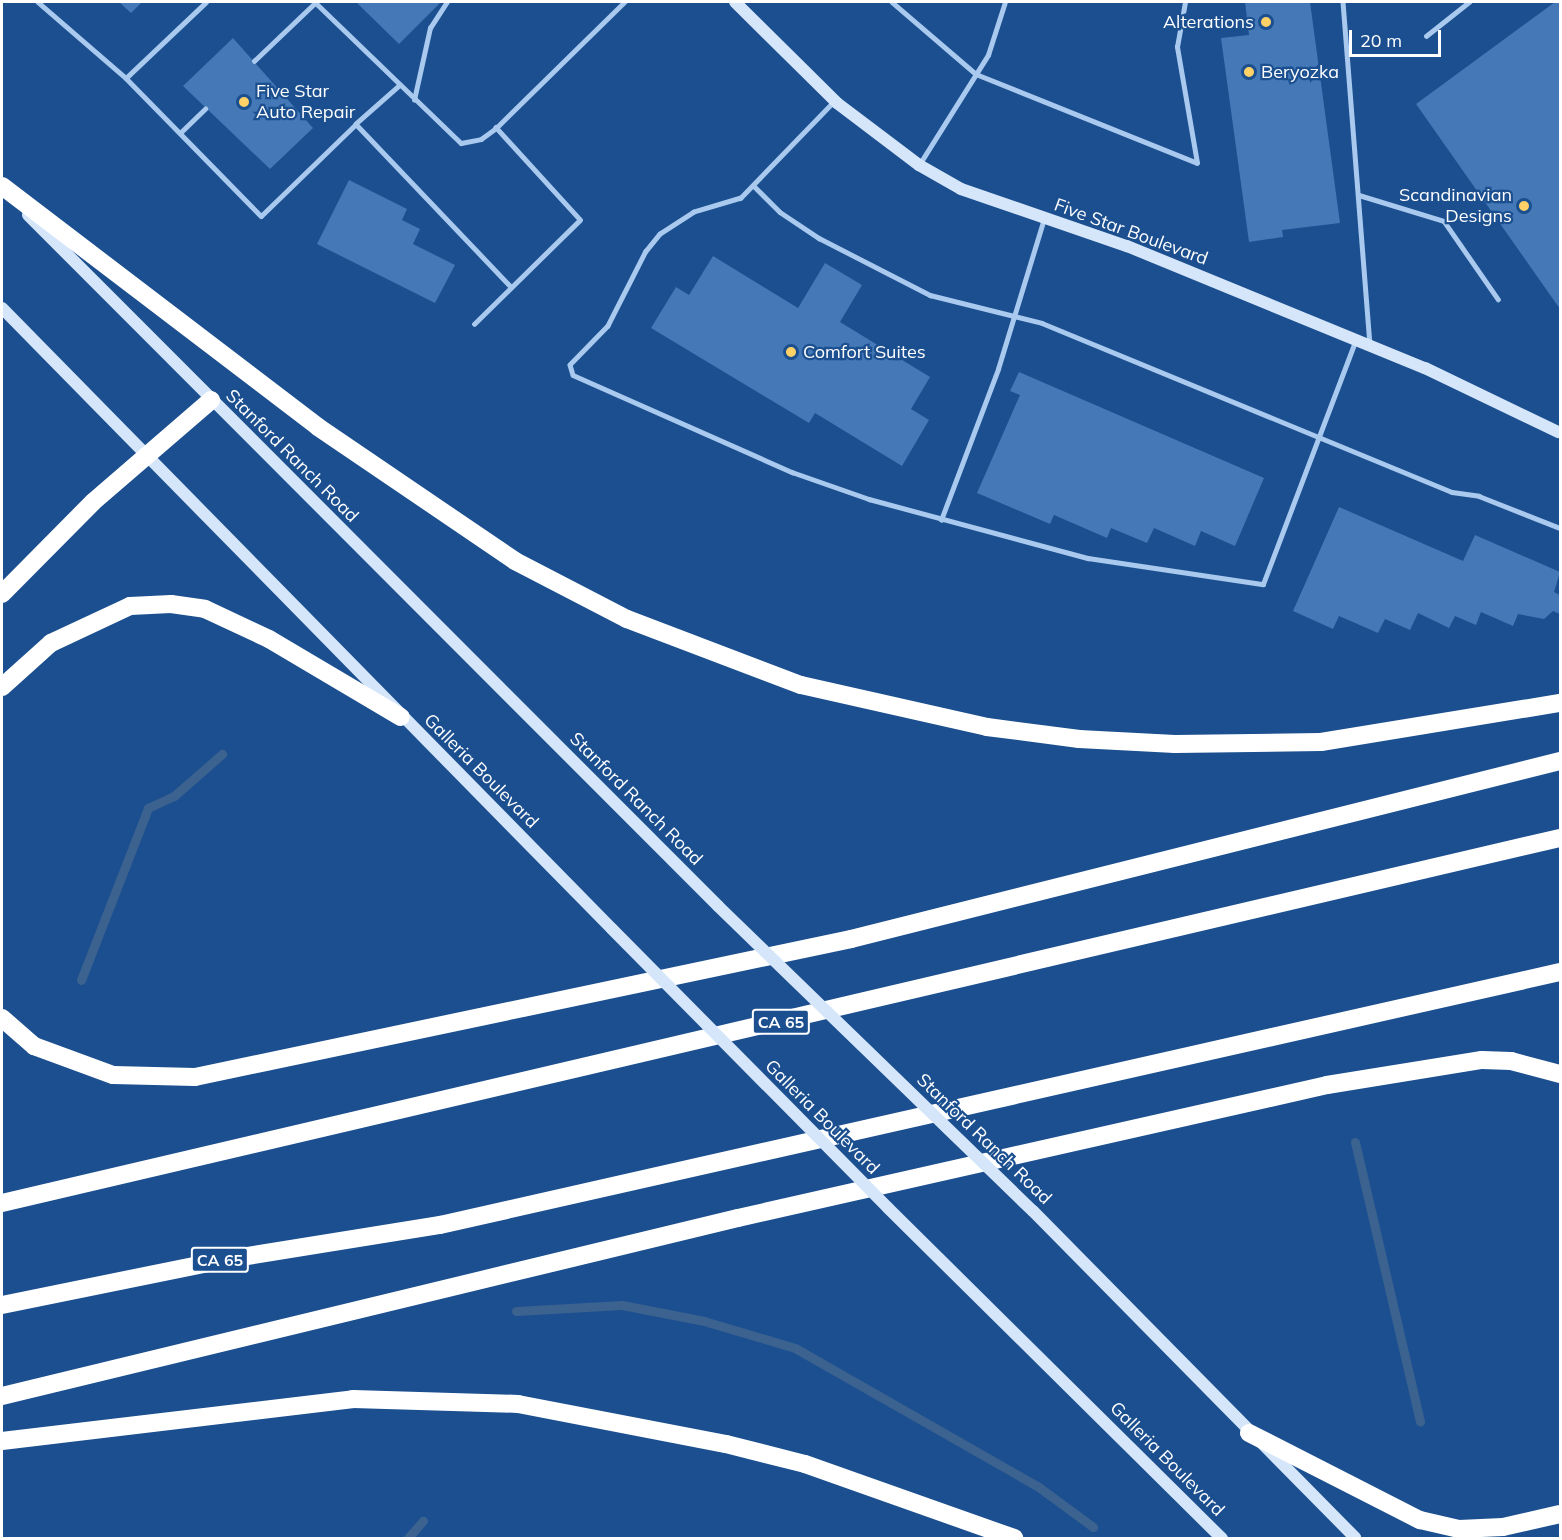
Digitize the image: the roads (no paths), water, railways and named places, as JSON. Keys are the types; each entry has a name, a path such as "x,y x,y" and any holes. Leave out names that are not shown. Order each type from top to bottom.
{"highway":[{"path":"2,187 318,427 515,561 627,619 801,685 987,727 1079,740 1175,744 1321,742 1560,703"},
{"path":"2,594 144,457 211,400"},
{"path":"2,687 51,643 130,606 171,604 206,609 269,639 401,717"},
{"path":"2,1018 34,1046 113,1076 206,1075 851,939 1560,761"},
{"name":"CA 65","path":"2,1203 1560,838"},
{"name":"CA 65","path":"2,1305 229,1259 440,1225 1560,972"},
{"path":"2,1396 749,1215 1327,1085 1482,1060 1511,1060 1560,1074"},
{"path":"2,1441 353,1399 518,1404 726,1444 806,1464 1014,1539"},
{"path":"1249,1433 1420,1520 1459,1529 1503,1527 1560,1514"}],"main road":[{"name":"Five Star Boulevard","path":"735,2 835,101 919,165 961,189 1127,246 1370,345 1559,433"},
{"name":"Stanford Ranch Road","path":"2,187 211,400 718,906 1033,1211 1249,1433"},
{"path":"2,308 144,457 401,717"},
{"name":"Galleria Boulevard","path":"401,717 916,1237 1222,1539"},
{"path":"1249,1433 1355,1539"}],"lane":[{"path":"38,2 126,78 261,216 356,124 399,86"},
{"path":"126,78 206,2"},
{"path":"254,61 316,2 399,86 461,143 481,139 496,128 624,2"},
{"path":"414,100 430,28 447,2"},
{"path":"892,2 976,74 1197,163 1177,47 1185,2"},
{"path":"919,165 988,55 1005,2"},
{"path":"1343,2 1370,345"},
{"path":"1426,36 1469,2"},
{"path":"835,101 755,187 741,198 694,212 660,234 646,251 608,326 570,365 573,375 792,472 941,520 1088,558 1263,584 1356,340"},
{"path":"180,133 205,109"},
{"path":"356,124 511,287"},
{"path":"474,324 580,220 496,128"},
{"path":"755,187 780,212 889,277 930,295 1014,318 1042,323 1452,492 1479,496 1560,528"},
{"path":"1359,195 1444,221 1498,299"},
{"path":"941,520 1014,318 1044,219"}],"waterway":[{"path":"81,980 148,808 174,796 222,754"},
{"path":"1355,1142 1420,1422"},
{"path":"516,1311 622,1305 704,1321 795,1348 1040,1488 1093,1527"},
{"path":"408,1538 423,1521"}],"place":[{"name":"Alterations","path":"1266,22"},
{"name":"Beryozka","path":"1249,72"},
{"name":"Five Star Auto Repair","path":"244,102"},
{"name":"Scandinavian Designs","path":"1524,206"},
{"name":"Comfort Suites","path":"791,352"}]}
